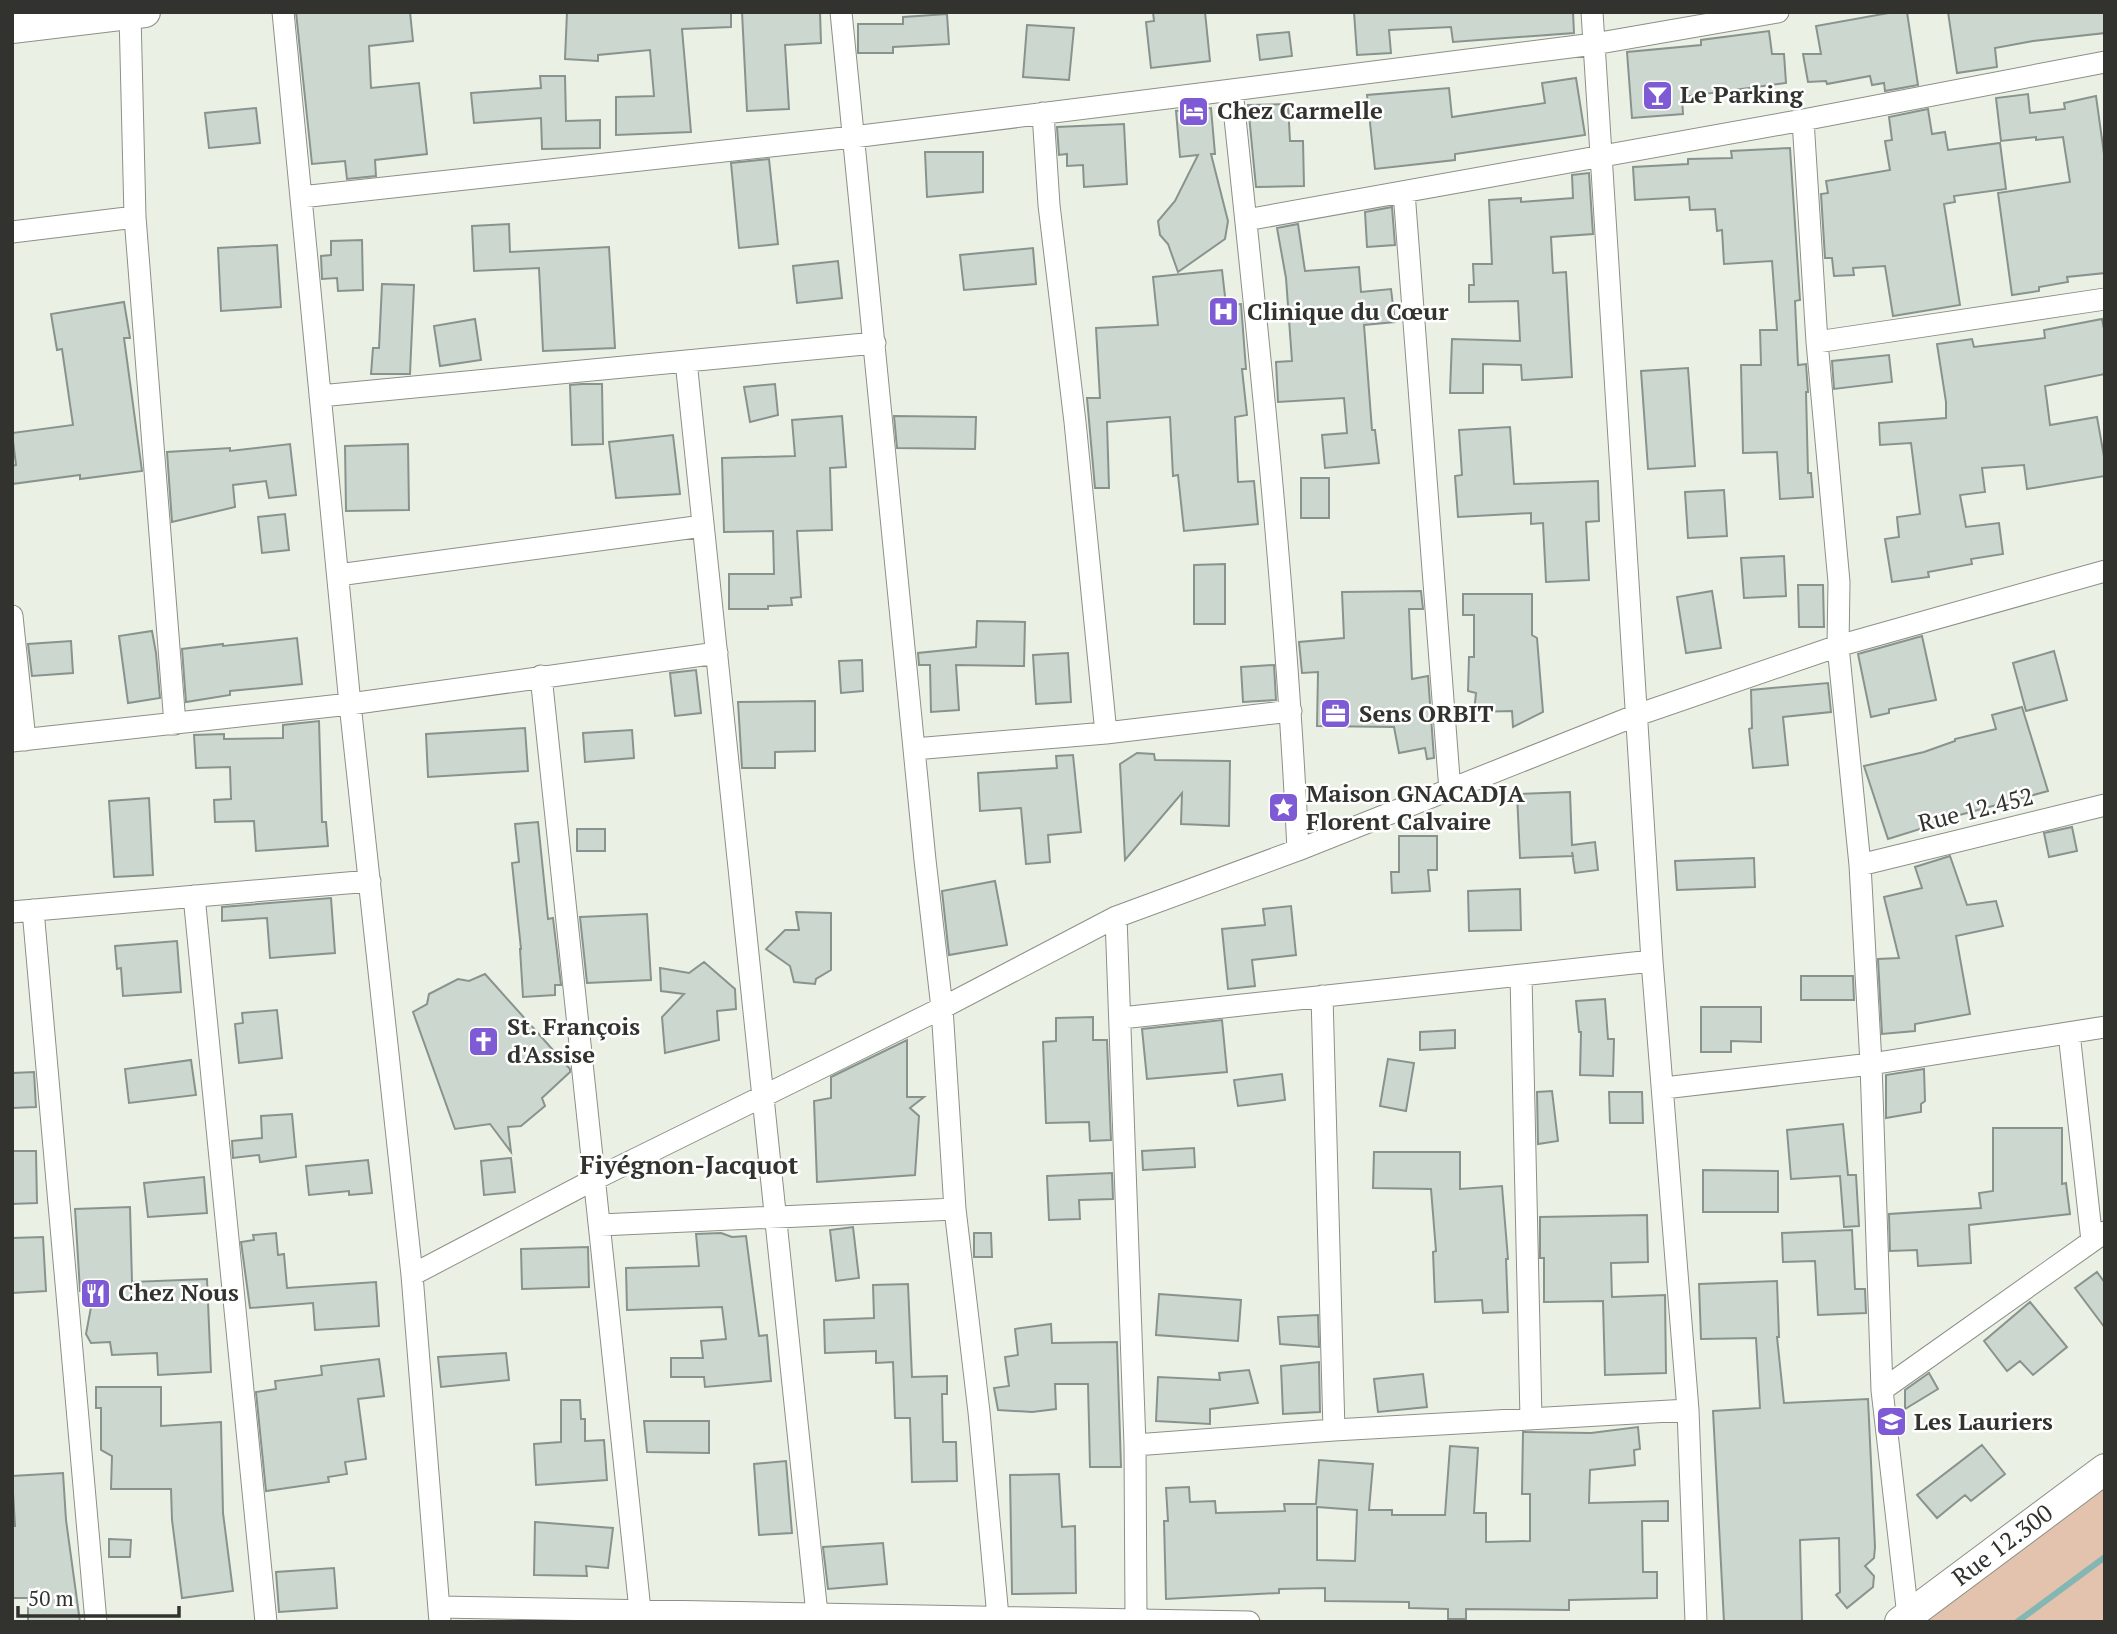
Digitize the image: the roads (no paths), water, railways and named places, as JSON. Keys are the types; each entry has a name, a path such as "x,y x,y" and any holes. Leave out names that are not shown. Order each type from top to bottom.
{"street":[{"path":"283,12 350,704 412,1275 440,1614 640,1610 906,1619 998,1617 1249,1622"},
{"path":"841,12 942,1008 955,1209 979,1412 998,1617"},
{"path":"1592,12 1652,961 1688,1410 1696,1622"},
{"path":"301,197 853,137 1231,90 1594,44 1778,12"},
{"path":"12,28 138,13 135,217 175,724"},
{"path":"1246,220 1803,120 2105,62"},
{"path":"1231,90 1246,220 1291,711 1298,850"},
{"path":"1043,113 1049,205 1075,422 1106,733"},
{"path":"1803,120 1818,342 1839,582 1838,646 1860,865 1871,1064 1882,1390 1904,1619"},
{"path":"1404,192 1450,791"},
{"path":"12,232 135,217"},
{"path":"1818,342 2105,299"},
{"path":"320,396 874,342"},
{"path":"686,361 817,1614"},
{"path":"338,575 703,526"},
{"path":"412,1275 596,1179 942,1008 1116,918 1450,791 1637,715 1838,646 2105,571"},
{"path":"12,615 19,740 350,704 717,653"},
{"path":"541,677 640,1610"},
{"path":"914,749 1106,733 1291,711"},
{"name":"Rue 12.452","path":"1860,865 2105,805"},
{"path":"96,1622 23,911 370,881"},
{"path":"194,896 266,1622"},
{"path":"1116,918 1135,1445 1136,1620"},
{"path":"1121,1018 1652,961"},
{"path":"1521,976 1531,1419"},
{"path":"1322,996 1334,1430"},
{"path":"1664,1088 1871,1064 2105,1027"},
{"path":"1882,1390 2099,1236 2069,1033"},
{"path":"600,1225 955,1209"},
{"path":"1135,1445 1334,1430 1688,1410"},
{"name":"Rue 12.300","path":"1904,1619 2105,1469"}],"waterway":[{"path":"2017,1622 2105,1557"}],"place":[{"name":"Le Parking","path":"1657,95"},
{"name":"Chez Carmelle","path":"1194,111"},
{"name":"Clinique du Cœur","path":"1224,312"},
{"name":"Sens ORBIT","path":"1336,714"},
{"name":"Maison GNACADJA Florent Calvaire","path":"1283,808"},
{"name":"St. François d'Assise","path":"484,1041"},
{"name":"Chez Nous","path":"95,1293"},
{"name":"Les Lauriers","path":"1891,1422"}],"district":[{"name":"Fiyégnon-Jacquot","path":"689,1165"}]}
